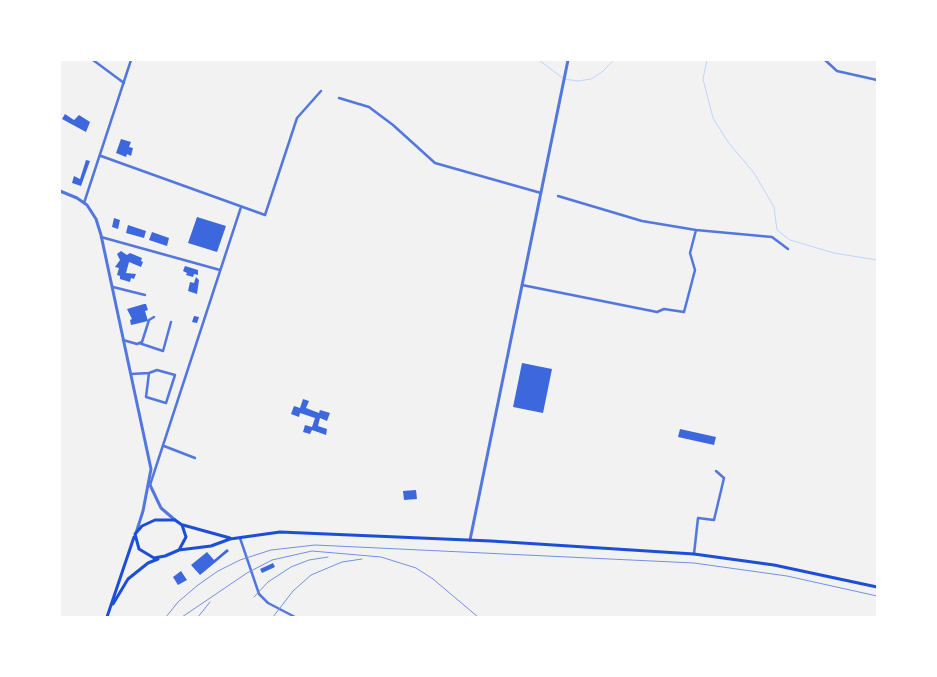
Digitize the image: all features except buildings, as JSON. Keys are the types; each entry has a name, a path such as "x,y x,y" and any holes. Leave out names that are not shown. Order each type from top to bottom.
{"main road":[{"path":"107,617 135,534 142,526 155,520 166,519 230,539"},
{"path":"178,522 184,527 186,537 179,550"},
{"path":"109,611 128,580 148,563 179,550 211,546 230,539 291,532 470,540 694,554 774,565 877,587"},
{"path":"135,534 137,546 144,554 151,557 162,557"}],"street":[{"path":"93,60 124,84"},
{"path":"84,203 131,60"},
{"path":"470,540 568,60"},
{"path":"825,60 837,71 877,80"},
{"path":"101,156 265,215 297,118 322,91"},
{"path":"339,98 369,107 393,124 435,163 541,193"},
{"path":"60,191 84,203 94,216 101,236 151,469 150,485 161,508 178,522"},
{"path":"558,196 642,221 696,230 772,237 788,249"},
{"path":"135,534 241,206"},
{"path":"522,285 657,312 664,309 684,312 695,270 690,253 696,230"},
{"path":"101,236 220,270"},
{"path":"112,286 145,296"},
{"path":"140,343 149,320 154,317"},
{"path":"123,340 140,343 163,351 172,322"},
{"path":"131,374 157,370 175,374 166,403 146,397 149,372"},
{"path":"164,446 195,458"},
{"path":"694,554 698,518 714,520 724,478 716,471"},
{"path":"240,538 259,594 268,603 295,617"}],"waterway":[{"path":"539,60 564,79 578,81 591,79 602,72 614,60"},
{"path":"707,60 703,79 713,118 728,142 754,173 774,207 777,230 790,240 834,253 877,260"}],"railway":[{"path":"166,617 178,602 198,585 218,571 240,560 271,550 315,545 694,563 787,576 877,596"},
{"path":"182,617 247,573 272,560 312,551 381,557 416,568 433,579 478,617"},
{"path":"254,597 268,582 291,567 309,560 328,557"},
{"path":"273,617 293,591 311,575 342,562 362,559"},
{"path":"198,617 210,602"}]}
